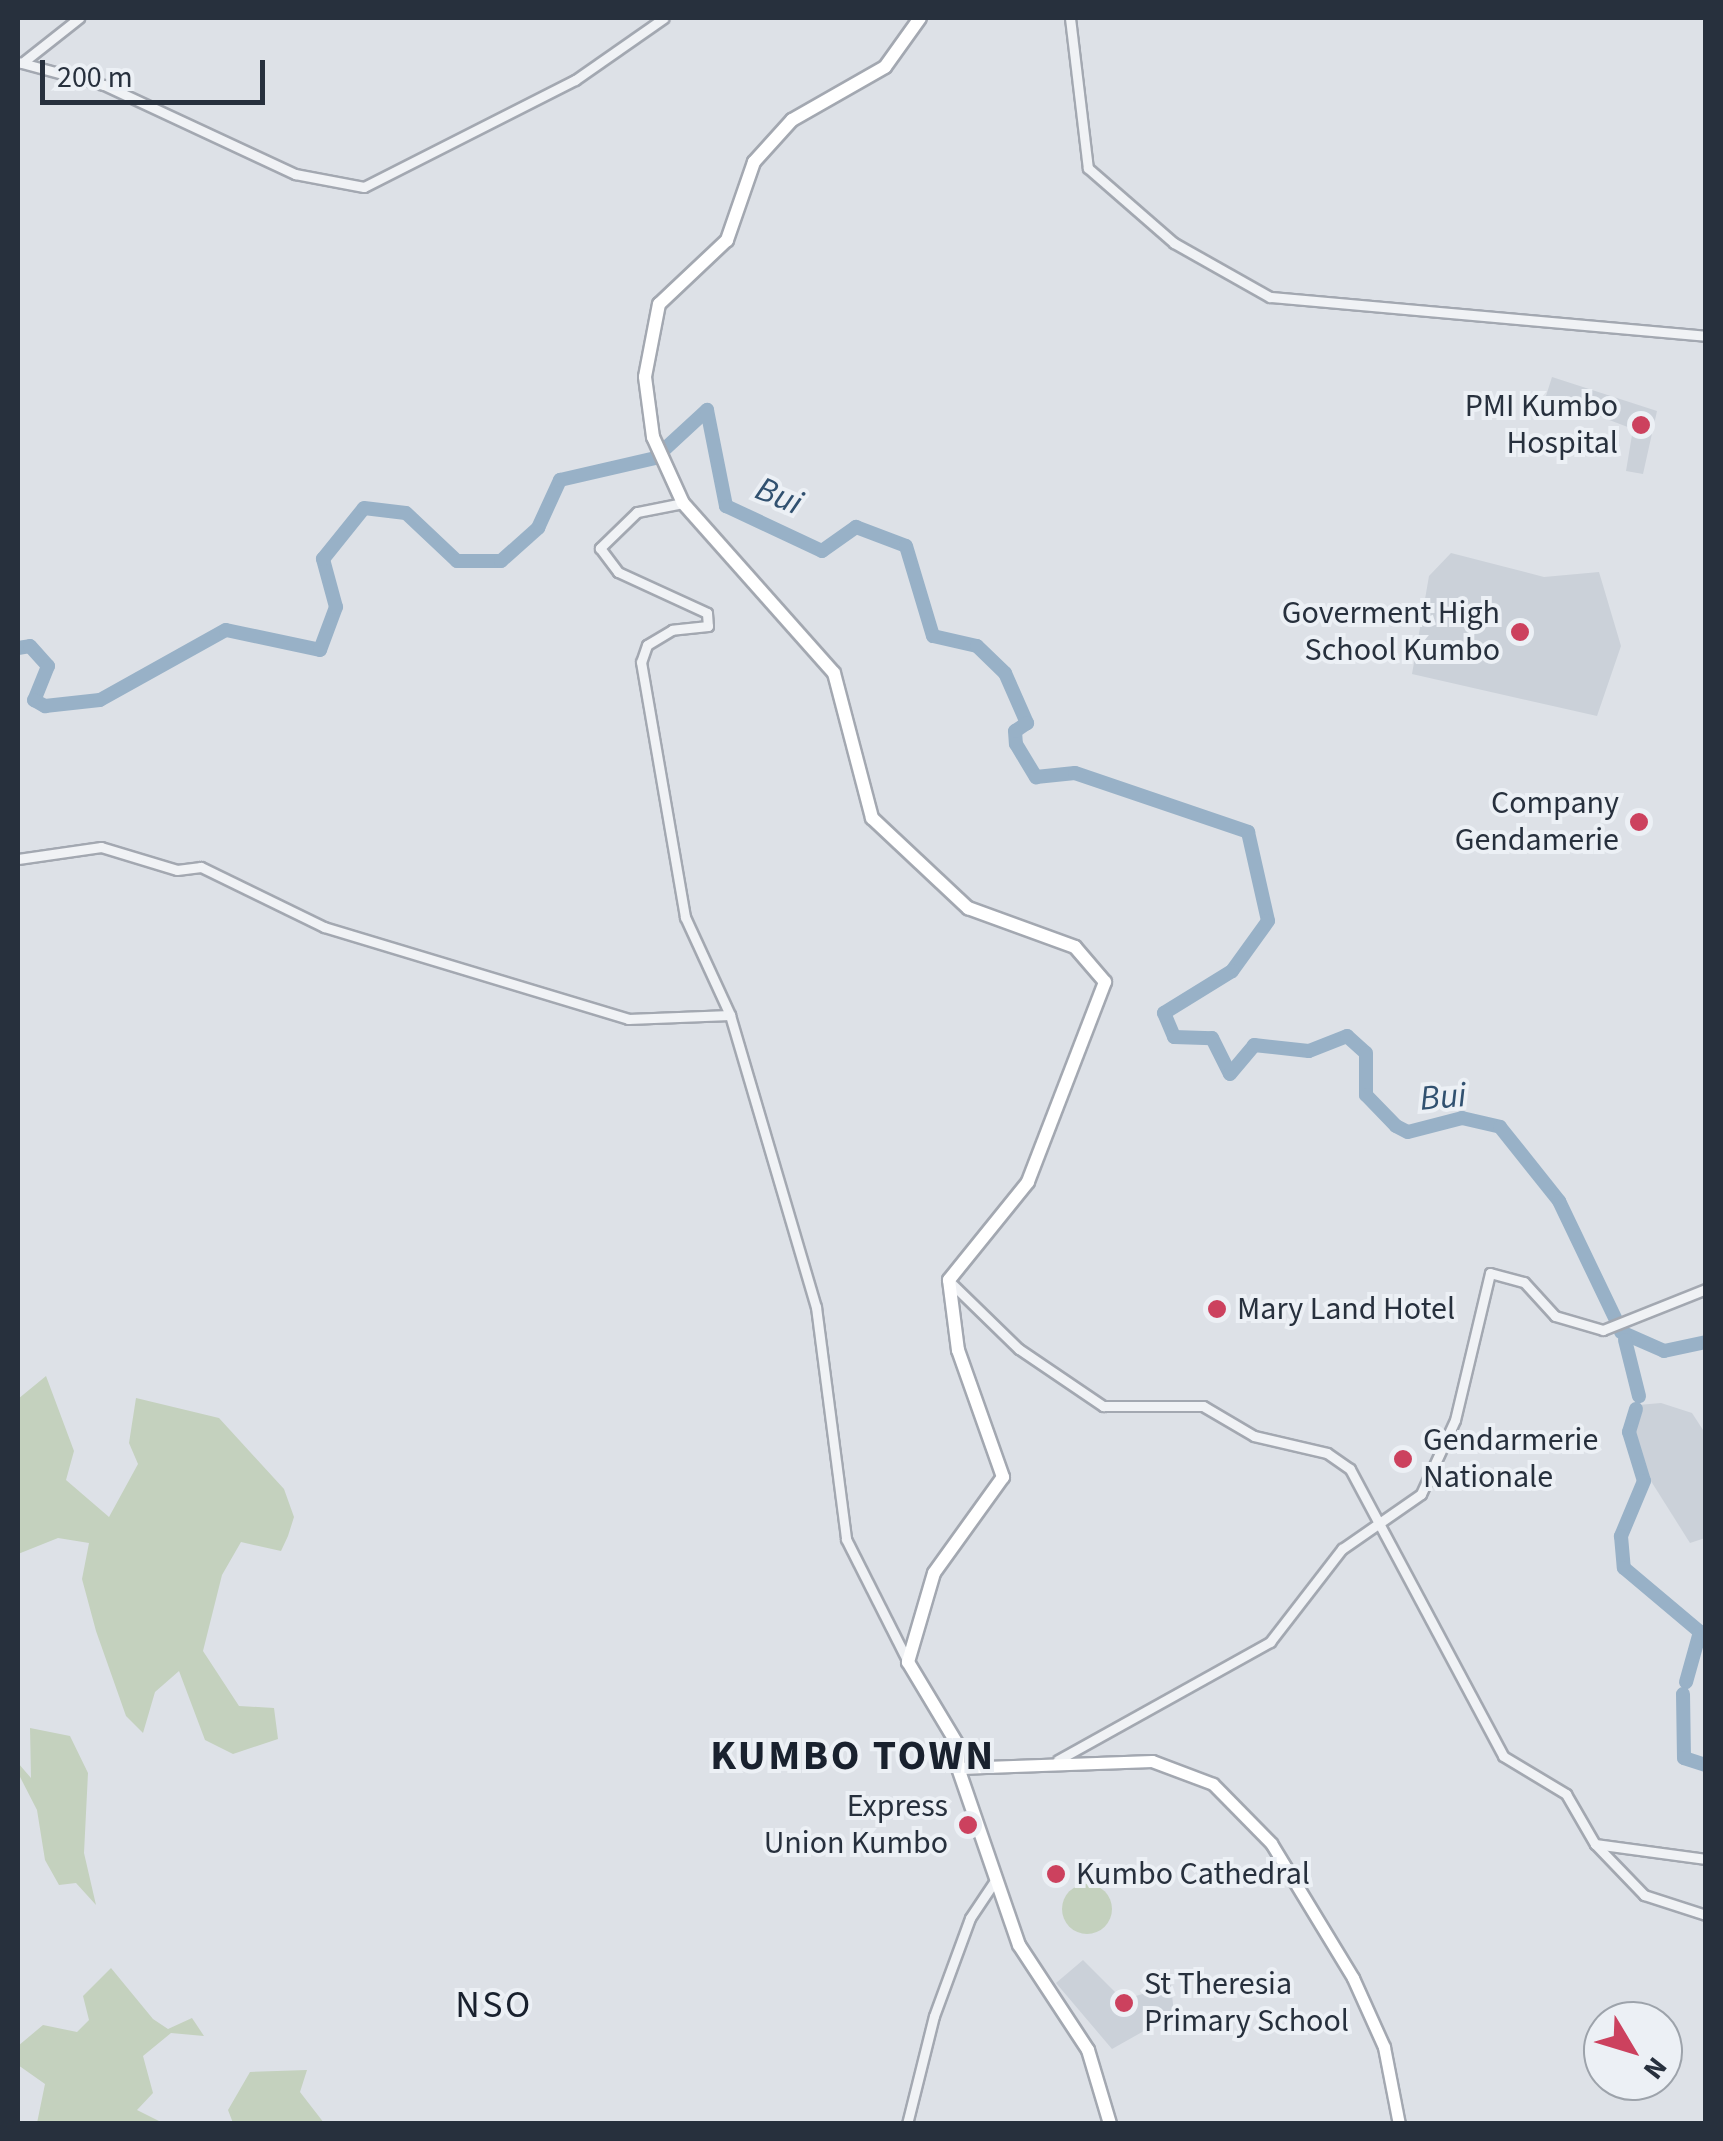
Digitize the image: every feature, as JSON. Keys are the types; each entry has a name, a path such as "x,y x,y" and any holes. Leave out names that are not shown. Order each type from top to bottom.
{"highway":[{"path":"920,18 885,67 782,128 743,180 727,240 670,286 652,325 645,377 653,437 683,503 834,672 872,818 968,908 1076,947 1104,982 1028,1182 949,1280 958,1350 1003,1477 934,1573 908,1662 959,1747 958,1768 1019,1945 1088,2050 1110,2124"}],"main road":[{"path":"958,1768 1058,1760 1173,1764 1233,1800 1271,1843 1353,1978 1384,2047 1399,2124"}],"street":[{"path":"20,63 80,18"},
{"path":"20,63 104,84 295,174 364,187 575,80 664,18"},
{"path":"1070,18 1088,168 1174,243 1270,297 1706,336"},
{"path":"683,503 637,512 600,548 618,572 707,613 708,626 672,630 647,646 641,662 684,917 730,1016 816,1308 846,1540 908,1662"},
{"path":"18,860 100,847 177,870 200,867 324,927 628,1018 730,1016"},
{"path":"1058,1760 1270,1642 1342,1549 1421,1494 1444,1453 1490,1274 1524,1282 1555,1316 1592,1329 1629,1324 1706,1289"},
{"path":"949,1280 1019,1349 1103,1406 1204,1406 1254,1436 1328,1453 1364,1486 1378,1527 1503,1756 1566,1794 1595,1844 1644,1895 1706,1915"},
{"path":"1595,1844 1706,1859"},
{"path":"907,2124 934,2016 970,1918 996,1879"}],"shaded area":[{"name":"PMI Kumbo Hospital","path":"1552,377 1657,411 1643,474 1626,471 1633,429 1546,396"},
{"name":"Goverment High School Kumbo","path":"1451,553 1544,577 1599,572 1621,646 1597,716 1412,674 1429,576"},
{"path":"1661,1403 1692,1413 1705,1433 1705,1538 1690,1543 1632,1451 1638,1405"},
{"name":"St Theresia Primary School","path":"1083,1960 1123,2000 1171,1985 1174,2014 1112,2049 1056,1983"}],"green space":[{"path":"46,1376 74,1451 66,1480 109,1517 138,1464 129,1443 136,1398 219,1418 284,1489 294,1517 281,1551 241,1542 222,1575 203,1651 239,1706 274,1708 278,1739 233,1754 205,1740 179,1671 155,1692 143,1733 126,1716 96,1631 82,1579 89,1543 58,1538 18,1554 18,1399"},
{"path":"30,1728 70,1736 88,1773 84,1853 96,1905 76,1883 59,1885 45,1860 37,1810 18,1773 18,1763 31,1778"},
{"path":"1087,1884 1105,1891 1112,1909 1105,1927 1087,1934 1069,1927 1062,1909 1069,1891"},
{"path":"111,1968 153,2019 168,2029 192,2018 204,2036 171,2033 143,2056 153,2093 137,2110 163,2123 37,2123 45,2084 18,2065 18,2046 43,2025 77,2032 89,2020 83,1996"},
{"path":"307,2070 300,2092 324,2123 233,2123 228,2110 250,2072"}],"waterway":[{"name":"Bui","path":"18,648 30,646 48,666 34,700 45,706 100,700 226,630 320,650 336,607 323,559 364,508 406,513 457,561 501,561 538,528 560,480 655,458 707,410 726,506 822,551 856,527 906,546 933,636 977,646 1005,673 1027,723 1015,731 1016,744 1036,777 1075,773 1248,832 1268,921 1232,971 1164,1013 1174,1037 1212,1038 1230,1074 1254,1045 1309,1051 1347,1036 1366,1053 1366,1095 1396,1126 1408,1132 1462,1118 1500,1127 1559,1201 1616,1320"},
{"name":"Bui","path":"1621,1332 1664,1351 1706,1342"},
{"path":"1625,1340 1639,1396"},
{"path":"1636,1409 1629,1432 1644,1481 1621,1536 1624,1568 1700,1632 1686,1682"},
{"path":"1683,1694 1684,1758 1706,1765"}],"place":[{"name":"PMI Kumbo Hospital","path":"1641,425"},
{"name":"Goverment High School Kumbo","path":"1520,632"},
{"name":"Company Gendamerie","path":"1639,822"},
{"name":"Mary Land Hotel","path":"1217,1309"},
{"name":"Gendarmerie Nationale","path":"1403,1459"},
{"name":"Express Union Kumbo","path":"968,1825"},
{"name":"Kumbo Cathedral","path":"1056,1874"},
{"name":"St Theresia Primary School","path":"1124,2003"}],"district":[{"name":"KUMBO TOWN","path":"853,1756"},
{"name":"NSO","path":"494,2006"}]}
